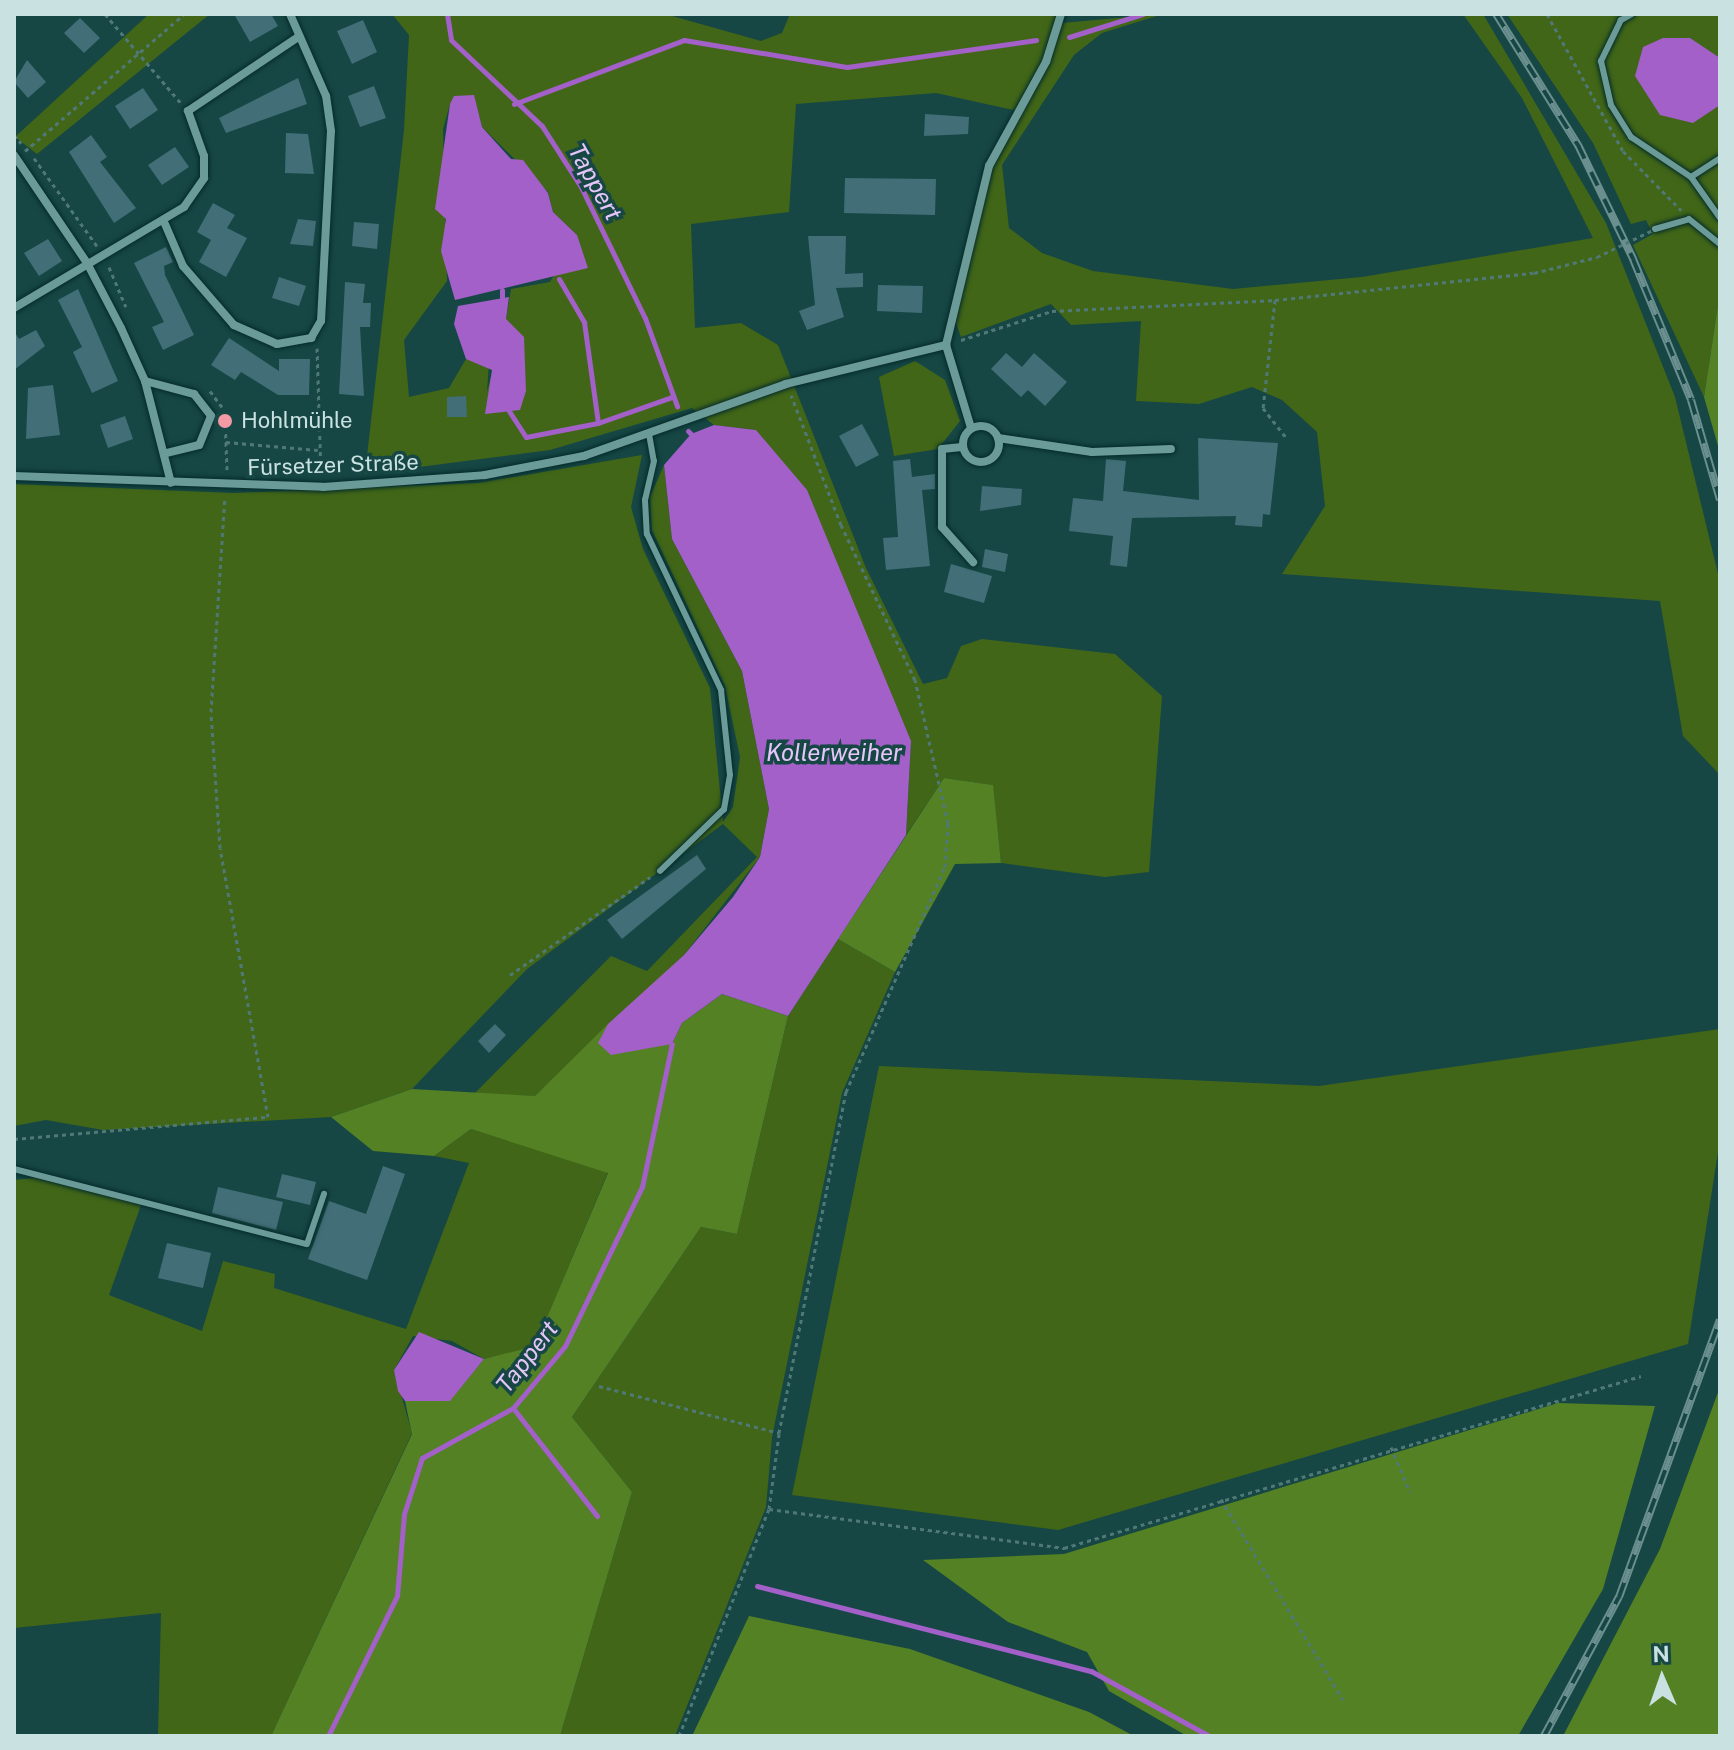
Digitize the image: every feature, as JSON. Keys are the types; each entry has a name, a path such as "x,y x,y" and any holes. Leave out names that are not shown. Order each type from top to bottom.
{"street":[{"path":"165,224 183,266 234,325 277,344 311,338 321,321 331,131 326,96 290,14"},
{"path":"962,447 971,428 946,345 989,166 1046,62 1061,14"},
{"path":"14,308 103,253 165,224 204,178 204,156 188,111 298,37"},
{"path":"15,155 87,263 145,381 166,453 171,483"},
{"name":"Fürsetzer Straße","path":"14,476 323,487 498,473 649,434 786,384 946,345"},
{"path":"145,381 194,394 211,416 199,445 166,453"},
{"path":"971,428 985,426 998,438 1092,452 1171,449"},
{"path":"962,447 971,461 984,462 999,449 998,438"},
{"path":"962,447 942,449 942,527 973,562"}],"lane":[{"path":"1632,14 1621,20 1601,61 1611,105 1631,137 1691,177 1720,218"},
{"path":"1691,177 1720,158"},
{"path":"1655,229 1689,219 1720,244"},
{"path":"649,434 654,461 645,500 647,534 721,690 730,775 724,809 660,871"},
{"path":"14,1169 307,1244 324,1194"}],"path":[{"path":"105,14 188,111"},
{"path":"15,155 28,150 136,51 184,14"},
{"path":"14,135 103,253 131,318"},
{"path":"946,345 1052,311 1275,300 1534,273 1597,257 1655,229"},
{"path":"1275,300 1263,408 1287,439"},
{"path":"311,338 322,356 318,450 323,487"},
{"path":"679,1736 769,1509 779,1433 846,1092 945,867 948,823 915,680 841,525 786,384"},
{"path":"14,1139 268,1117 220,848 211,712 227,485 225,412 203,385"},
{"path":"226,442 318,450"},
{"path":"510,975 660,871"},
{"path":"769,1509 1064,1548 1391,1447 1641,1376"},
{"path":"599,1386 779,1433"},
{"path":"1391,1447 1410,1492"},
{"path":"1221,1499 1343,1700"}],"green space":[{"path":"149,14 210,14 37,154 15,137"},
{"path":"392,14 665,14 761,41 782,33 790,14 1060,14 1062,23 1163,14 1102,33 1074,55 1002,165 1009,228 1042,253 1093,271 1233,289 1362,277 1593,238 1522,98 1463,14 1483,14 1606,223 1675,397 1720,582 1720,775 1683,736 1660,601 1282,574 1325,506 1317,432 1282,400 1252,387 1199,404 1136,401 1141,321 1071,325 1051,304 961,337 955,320 983,186 1018,111 936,93 796,104 789,212 691,224 695,328 741,323 778,345 866,568 923,684 947,678 961,646 982,639 1115,654 1162,696 1149,872 1105,877 1001,863 992,785 944,778 906,835 911,741 756,430 714,425 692,408 550,450 365,474 404,130 409,35","holes":["473,95 482,127 548,192 553,212 577,235 550,282 511,289 487,392 489,363 466,359 449,388 409,397 404,340 447,281 443,129 450,104"]},
{"path":"1507,14 1720,14 1720,292 1704,397 1633,245 1653,234 1646,220 1631,224 1593,143"},
{"path":"1720,292 1720,453 1704,397"},
{"path":"915,361 945,380 960,421 938,449 894,456 879,377"},
{"path":"642,455 631,507 643,549 710,688 723,822 733,807 740,757 725,686 652,530 650,497 664,465 672,539 742,671 769,809 760,857 684,955 535,1096 473,1095 611,956 647,971 757,857 723,824 527,969 412,1089 331,1117 103,1130 46,1120 14,1126 14,484 234,493 478,483"},
{"path":"944,778 993,785 1001,863 955,864 895,972 838,939"},
{"path":"838,939 895,972 842,1093 772,1437 766,1507 675,1736 560,1736 632,1492 572,1417 701,1227 737,1234 788,1016"},
{"path":"722,994 788,1016 737,1234 701,1227 572,1417 632,1492 560,1736 271,1736 412,1434 405,1401 450,1400 484,1359 535,1346 608,1173 471,1129 434,1156 373,1151 331,1117 412,1089 535,1096 608,1024 599,1043 672,1044 682,1023"},
{"path":"1720,1029 1720,1139 1688,1344 1058,1530 792,1495 879,1066 1319,1086"},
{"path":"471,1129 608,1172 535,1347 484,1359 452,1341 413,1336 394,1370 412,1433 271,1736 158,1736 161,1613 14,1628 14,1180 52,1176 141,1205 109,1295 202,1331 223,1261 275,1274 274,1288 406,1329 469,1163 434,1156"},
{"path":"1720,1387 1720,1736 1563,1736 1660,1549"},
{"path":"1558,1403 1655,1406 1603,1589 1518,1736 1187,1736 1109,1691 1087,1652 1008,1622 923,1560 1064,1554"},
{"path":"749,1616 910,1649 1089,1712 1134,1736 692,1736"}],"water":[{"path":"1663,38 1690,38 1720,58 1720,105 1693,123 1660,115 1635,76 1643,47"},
{"path":"474,95 482,127 511,159 523,160 548,193 553,212 577,235 588,268 455,300 441,251 446,219 435,209 450,104 454,96"},
{"path":"509,297 506,319 524,337 526,391 520,410 485,414 492,370 466,359 454,324 458,306"},
{"name":"Kollerweiher","path":"714,425 756,430 807,490 911,741 906,835 788,1016 722,994 682,1023 672,1044 611,1055 598,1043 608,1024 684,955 733,897 760,857 769,809 742,671 672,539 664,465 691,434"},
{"path":"419,1332 484,1359 450,1401 405,1401 398,1391 394,1370"}],"building":[{"path":"234,14 271,14 278,26 250,42"},
{"path":"80,18 100,38 84,53 64,33"},
{"path":"363,20 377,52 352,64 337,31"},
{"path":"27,60 46,82 28,98 14,82"},
{"path":"298,78 307,104 226,133 219,118"},
{"path":"374,86 386,118 360,127 348,96"},
{"path":"143,88 158,110 130,129 115,106"},
{"path":"925,114 969,117 968,134 924,136"},
{"path":"286,133 308,134 314,174 285,173"},
{"path":"91,135 107,157 100,162 136,208 114,223 69,152"},
{"path":"175,147 189,167 162,185 148,165"},
{"path":"845,178 936,179 935,215 844,213"},
{"path":"213,203 235,215 227,228 247,238 226,277 199,262 211,240 197,232"},
{"path":"298,219 316,221 313,246 290,244"},
{"path":"354,222 379,224 377,249 352,246"},
{"path":"808,236 846,236 845,274 863,273 863,287 836,288 844,317 807,330 799,311 815,305"},
{"path":"48,239 62,261 39,276 24,253"},
{"path":"166,247 173,262 164,266 165,275 194,335 163,350 152,327 164,322 134,263"},
{"path":"279,277 306,286 299,306 272,298"},
{"path":"345,282 365,284 363,303 371,303 370,327 360,327 364,396 339,394"},
{"path":"878,285 923,286 922,313 877,311"},
{"path":"78,289 118,381 92,393 73,352 82,347 58,300"},
{"path":"36,330 45,346 14,370 14,331 19,339"},
{"path":"229,338 279,371 279,359 310,359 309,395 278,395 241,372 235,380 211,365"},
{"path":"1006,353 1022,367 1034,353 1067,382 1045,406 1028,390 1021,397 991,369"},
{"path":"53,385 60,435 26,439 28,388"},
{"path":"466,396 467,417 447,417 447,397"},
{"path":"125,416 133,439 108,448 100,425"},
{"path":"862,424 879,455 856,467 839,436"},
{"path":"1198,438 1278,443 1270,515 1263,514 1262,527 1235,525 1236,516 1132,518 1127,567 1110,565 1113,536 1069,531 1073,498 1103,501 1106,459 1126,461 1123,491 1199,500"},
{"path":"910,459 912,477 935,474 935,489 922,490 930,566 886,570 883,538 898,537 893,461"},
{"path":"982,486 1022,489 1021,505 980,511"},
{"path":"985,549 1008,554 1005,572 982,567"},
{"path":"951,564 992,576 984,603 944,592"},
{"path":"697,855 706,869 622,939 607,920"},
{"path":"495,1024 506,1035 489,1053 478,1041"},
{"path":"383,1166 405,1174 367,1280 308,1259 329,1201 366,1214"},
{"path":"282,1174 316,1182 310,1205 276,1197"},
{"path":"218,1187 283,1202 276,1230 212,1213"},
{"path":"167,1243 211,1253 203,1288 158,1278"}],"waterway":[{"name":"Tappert","path":"447,14 451,40 542,126 581,187 645,318 677,406"},
{"path":"1069,37 1143,14"},
{"path":"514,104 684,40 847,67 1036,40"},
{"name":"Tappert","path":"559,279 584,322 598,423 672,397"},
{"path":"502,290 502,297"},
{"path":"509,411 526,437 598,423"},
{"name":"Tappert","path":"688,431 691,434"},
{"name":"Tappert","path":"328,1736 397,1596 404,1514 422,1458 513,1408 565,1346 642,1187 672,1044"},
{"path":"513,1408 597,1516"},
{"path":"757,1586 1091,1671 1209,1736"}],"railway":[{"path":"1496,14 1578,145 1633,259 1691,400 1720,500"},
{"path":"1544,1736 1619,1597 1720,1320"}],"place":[{"name":"Hohlmühle","path":"225,421"}]}
